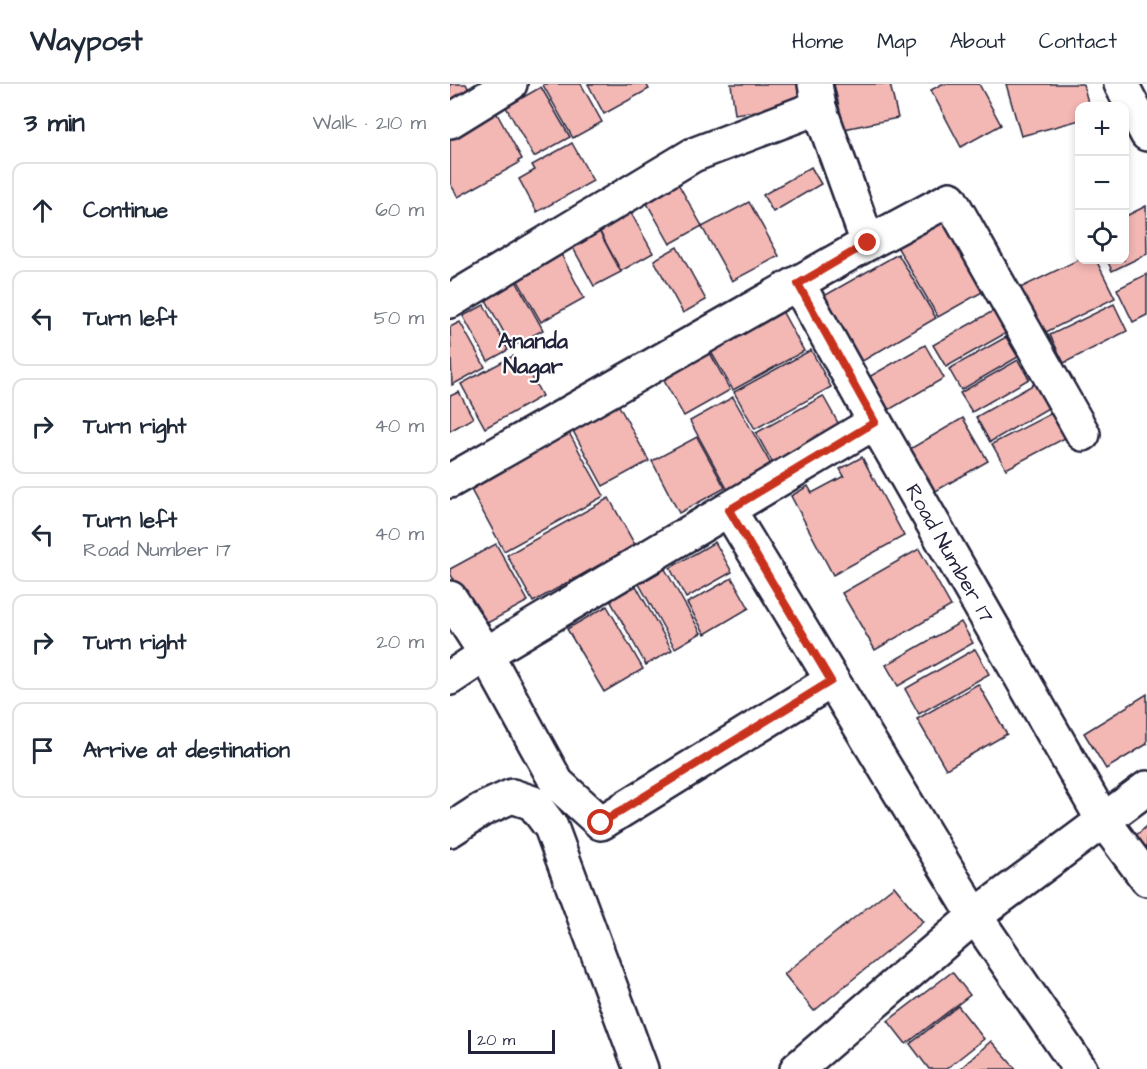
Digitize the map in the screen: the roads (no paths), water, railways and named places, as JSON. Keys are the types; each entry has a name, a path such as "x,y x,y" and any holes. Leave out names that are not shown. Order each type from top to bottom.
{"street":[{"path":"450,121 510,84"},
{"path":"1120,84 1147,135"},
{"path":"450,301 693,155 817,95 868,243"},
{"path":"450,481 868,243 950,199 1083,435"},
{"name":"Road Number 17","path":"798,284 1103,820 1147,879"},
{"path":"450,678 486,654 875,422"},
{"path":"729,510 975,916 1080,1069"},
{"path":"450,598 486,654 557,783 601,823 831,681"},
{"path":"797,1069 975,916 1147,788"},
{"path":"450,830 481,810 512,796 533,803 551,827 641,1069"}],"district":[{"name":"Ananda Nagar","path":"533,352"}]}
